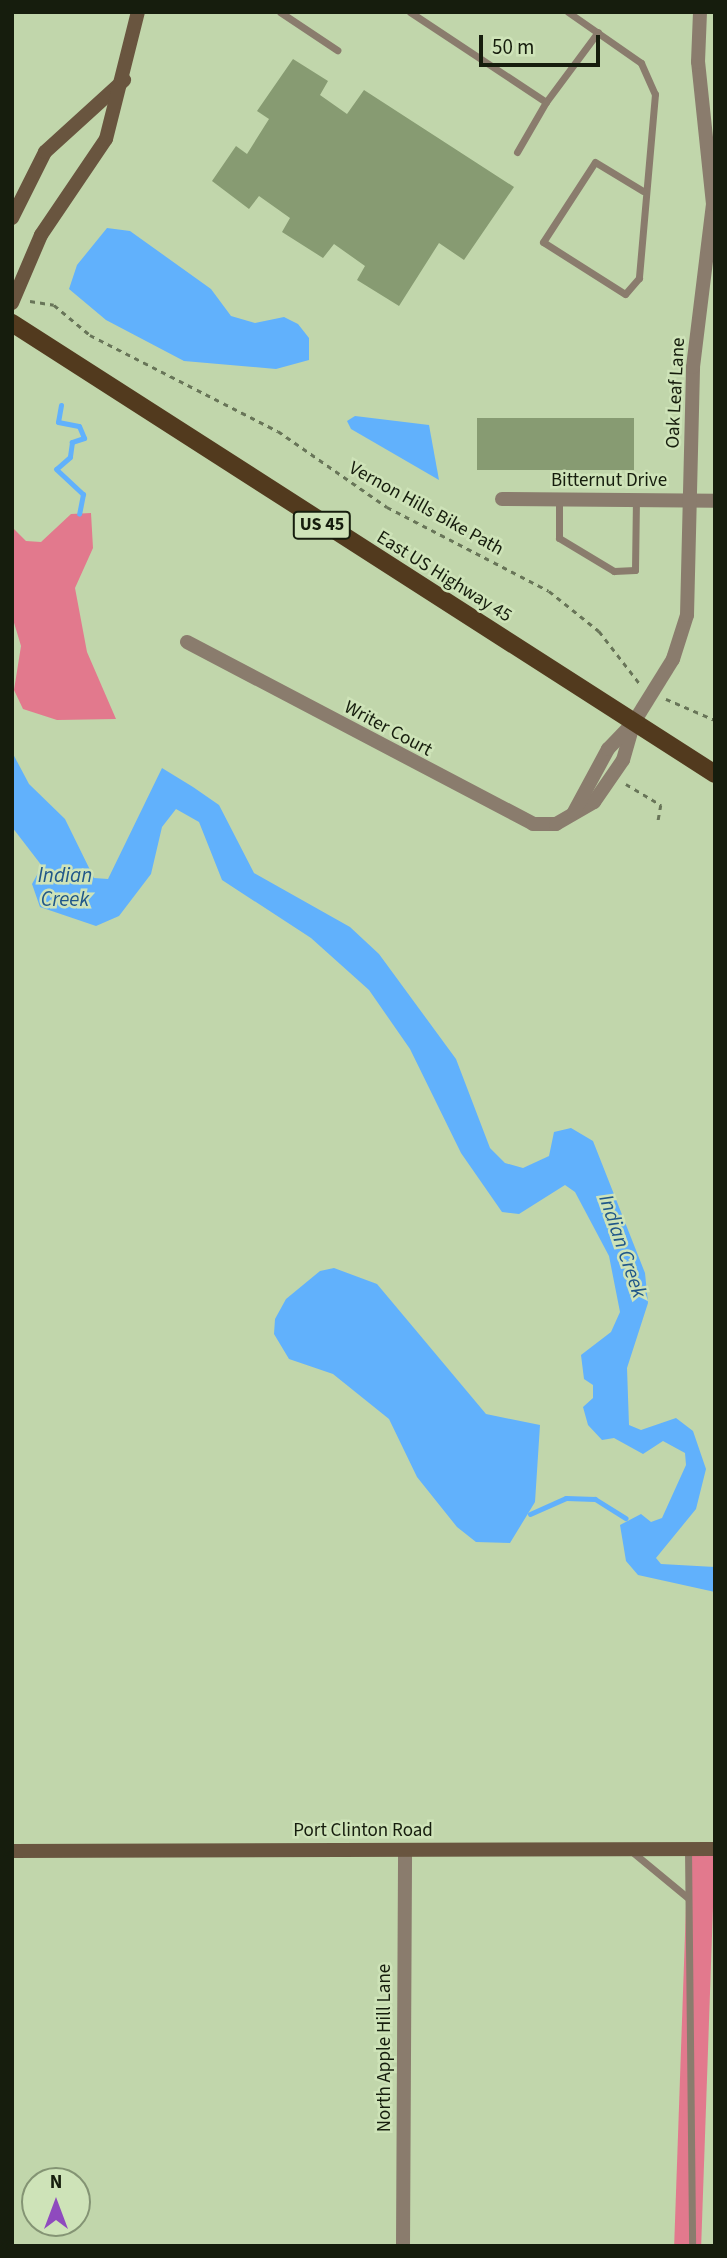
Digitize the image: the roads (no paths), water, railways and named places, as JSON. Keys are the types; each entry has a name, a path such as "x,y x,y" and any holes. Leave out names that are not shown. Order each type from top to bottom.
{"main road":[{"name":"East US Highway 45","path":"12,323 715,774"}],"street":[{"path":"12,303 41,235 106,139 125,79 138,12"},
{"name":"Oak Leaf Lane","path":"634,722 673,659 687,615 692,501 693,367 711,274 713,204 710,122 700,12"},
{"path":"12,218 46,152 125,79"},
{"name":"Bitternut Drive","path":"502,499 715,501"},
{"name":"Writer Court","path":"187,642 505,814 556,824 574,812 608,749 634,722"},
{"name":"Port Clinton Road","path":"12,1851 715,1849"},
{"name":"North Apple Hill Lane","path":"403,2246 405,1850"}],"lane":[{"path":"280,12 337,50"},
{"path":"410,12 546,102"},
{"path":"568,12 641,63 656,94 643,191 639,278 625,294 543,242 595,162 643,191"},
{"path":"517,152 546,102 598,32"},
{"path":"559,500 559,538 614,571 635,570 636,500"},
{"path":"688,1849 691,2246"},
{"path":"630,1850 688,1898"}],"water":[{"path":"107,228 130,231 211,289 231,316 255,323 284,317 298,324 309,338 309,360 276,369 184,361 106,320 69,289 77,265"},
{"path":"355,416 429,425 439,480 351,429 347,421"},
{"name":"Indian Creek","path":"12,752 29,784 65,819 94,878 108,879 162,768 193,787 219,805 254,873 350,927 379,954 456,1059 490,1148 505,1163 523,1168 549,1156 554,1132 571,1128 593,1141 645,1273 648,1303 627,1368 629,1425 641,1430 676,1418 693,1431 706,1469 696,1509 656,1558 661,1564 715,1567 715,1592 638,1575 626,1561 620,1525 641,1514 651,1522 662,1518 686,1465 685,1453 663,1441 643,1454 614,1438 602,1440 588,1425 583,1407 593,1398 593,1385 584,1379 581,1355 611,1332 620,1312 609,1256 575,1192 565,1185 519,1214 502,1212 461,1153 410,1049 369,990 311,938 222,880 199,822 176,809 162,827 151,874 119,916 96,926 40,907 32,884 42,866 12,827"},
{"path":"334,1268 377,1284 486,1414 540,1425 535,1502 510,1543 476,1542 457,1527 417,1477 389,1419 333,1374 289,1359 274,1334 275,1319 286,1299 320,1271"}],"waterway":[{"path":"61,405 58,422 79,426 84,438 72,442 70,457 56,469 83,494 79,514"},
{"path":"530,1514 566,1498 595,1499 626,1518"}]}
